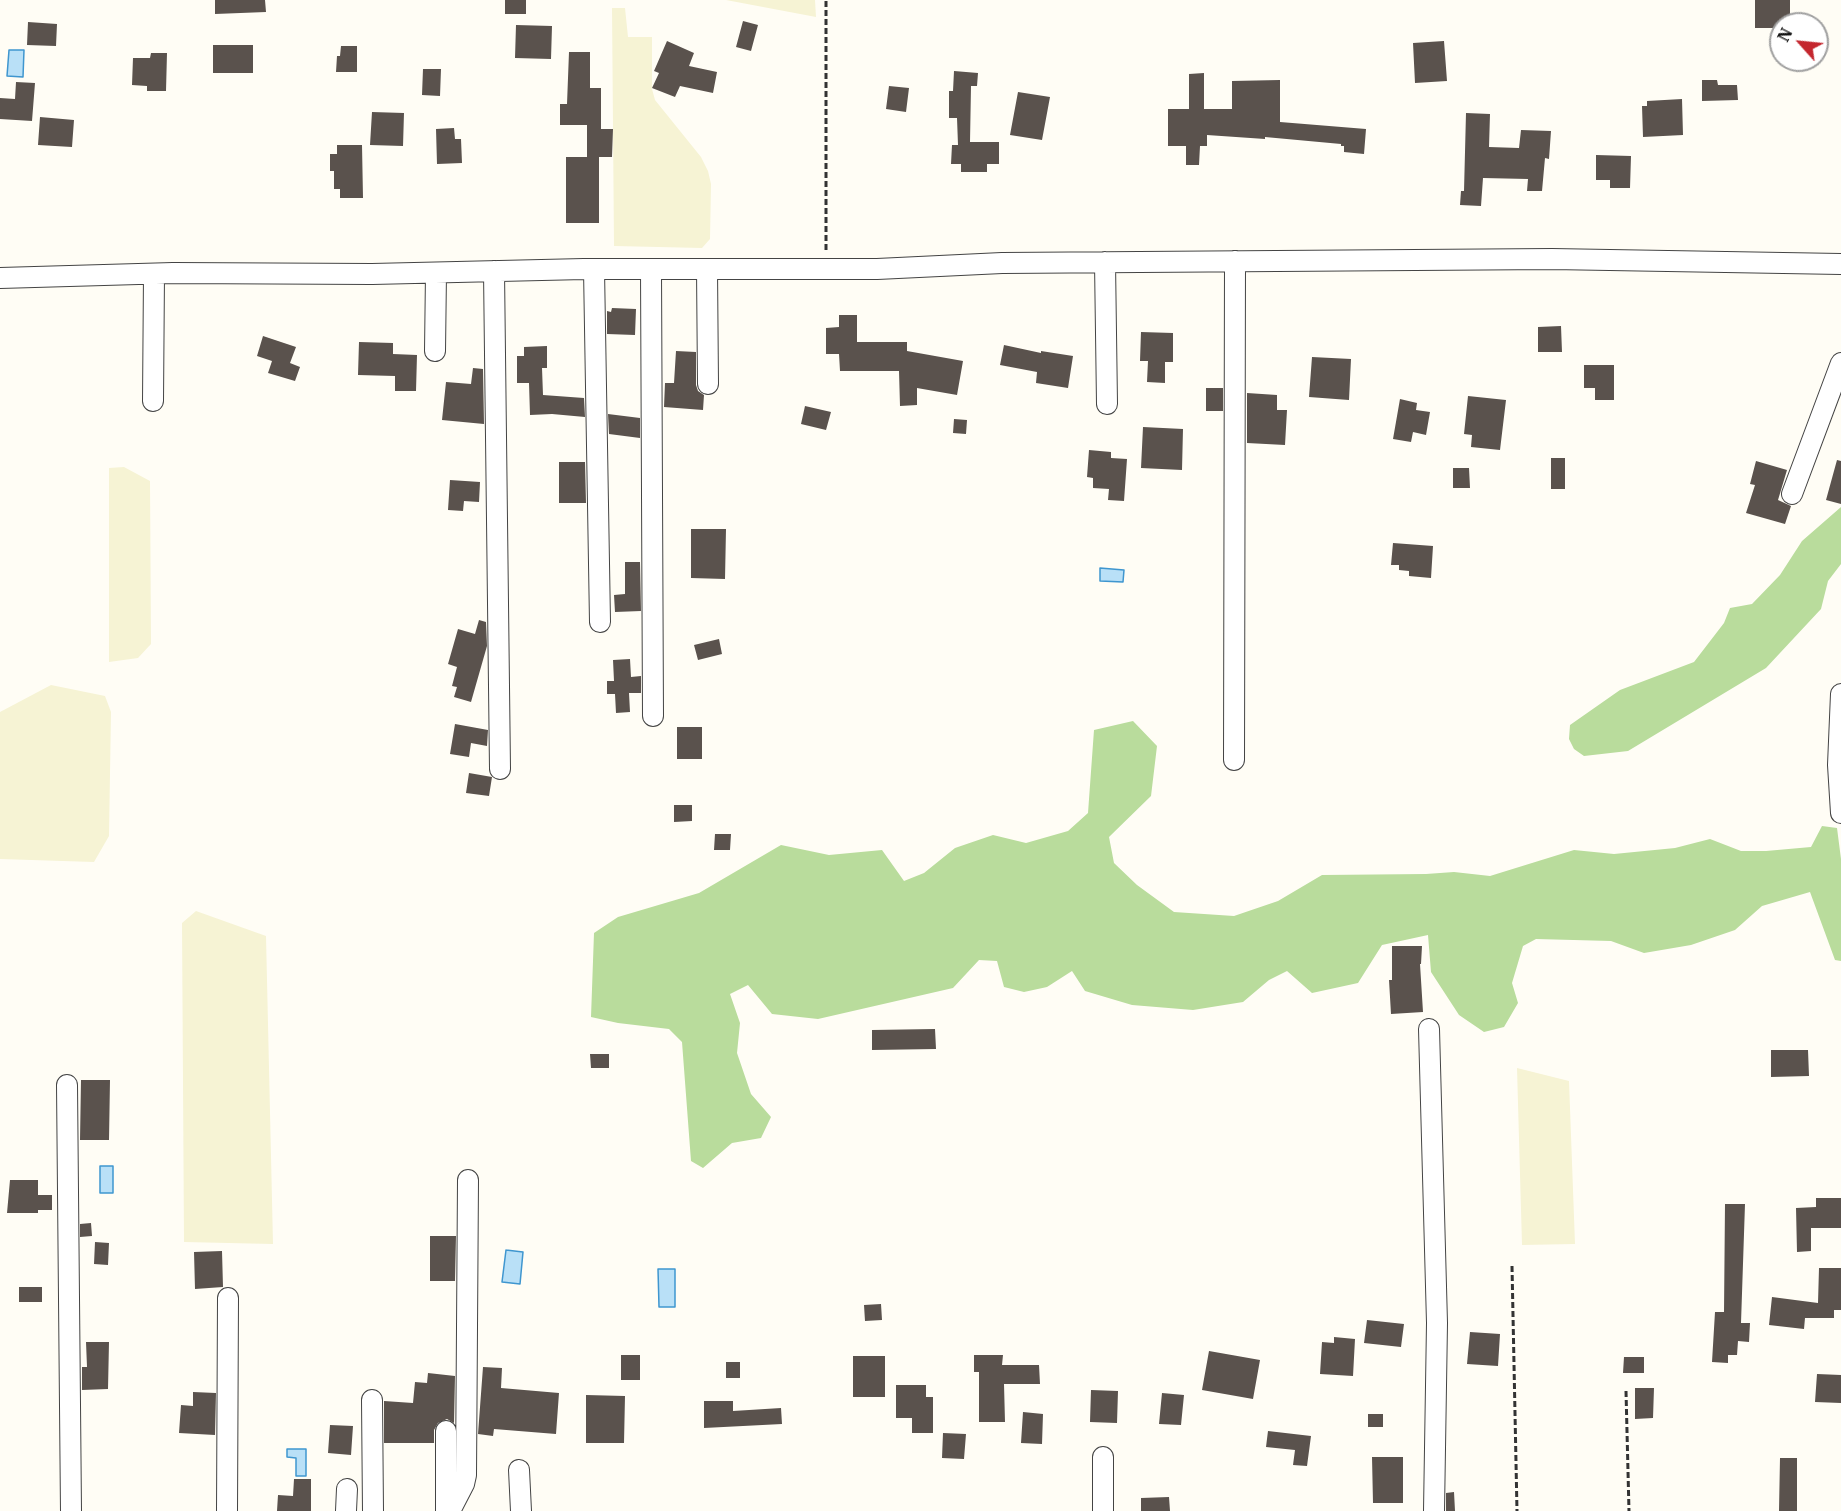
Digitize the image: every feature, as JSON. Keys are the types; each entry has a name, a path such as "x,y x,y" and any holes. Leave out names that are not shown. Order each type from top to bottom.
{"street":[{"path":"0,279 154,274 826,269 1002,262 1552,259 1841,264"},
{"path":"1234,261 1234,760"},
{"path":"1105,262 1107,404"},
{"path":"594,269 600,622"},
{"path":"707,269 708,384"},
{"path":"651,270 653,716"},
{"path":"494,272 500,769"},
{"path":"435,351 436,273"},
{"path":"153,401 154,274"},
{"path":"1792,494 1841,363"},
{"path":"1841,694 1838,765 1841,813"},
{"path":"1429,1029 1437,1323 1434,1511"},
{"path":"68,1085 71,1511"},
{"path":"448,1511 464,1484 466,1475 468,1180"},
{"path":"227,1511 228,1298"},
{"path":"372,1400 373,1511"},
{"path":"446,1431 448,1511"},
{"path":"1103,1456 1103,1511"},
{"path":"519,1470 521,1511"},
{"path":"346,1489 346,1511"}],"path":[{"path":"826,0 826,269"},
{"path":"1512,1266 1517,1511"},
{"path":"1626,1391 1629,1511"}],"shaded area":[{"path":"726,0 815,0 816,17"},
{"path":"612,8 625,8 628,37 652,37 652,89 655,100 701,157 708,171 711,184 710,239 702,248 614,246"},
{"path":"124,467 150,481 151,644 138,658 109,662 109,468"},
{"path":"51,685 105,696 111,712 109,836 94,862 0,859 0,712"},
{"path":"196,911 266,936 273,1244 184,1242 182,923"},
{"path":"1517,1068 1569,1081 1575,1244 1522,1245"}],"green space":[{"path":"1841,507 1841,564 1828,581 1821,609 1766,668 1628,751 1584,756 1574,749 1569,739 1570,725 1620,690 1694,662 1724,623 1730,608 1752,604 1780,575 1802,541"},
{"path":"1133,721 1157,746 1151,796 1109,837 1114,863 1137,885 1174,912 1234,916 1278,901 1322,875 1454,872 1490,876 1574,850 1614,854 1675,848 1710,839 1741,851 1811,847 1822,826 1837,828 1841,859 1841,961 1835,960 1810,892 1762,906 1735,930 1691,945 1644,953 1611,941 1536,939 1523,946 1512,983 1518,1003 1504,1027 1484,1032 1459,1015 1431,972 1428,935 1382,945 1358,983 1312,993 1287,971 1269,980 1243,1002 1193,1010 1132,1005 1085,991 1072,971 1047,987 1024,992 1004,987 997,961 979,960 953,988 818,1019 772,1014 748,985 730,994 740,1023 737,1053 751,1094 771,1117 761,1138 732,1143 703,1168 691,1161 682,1042 669,1029 618,1023 591,1017 594,933 618,917 699,893 781,845 829,855 882,850 904,881 924,873 955,848 993,835 1026,843 1068,831 1088,813 1094,730"}],"water":[{"path":"9,50 24,50 23,77 7,76"},
{"path":"1100,568 1124,570 1123,582 1100,581"},
{"path":"100,1166 113,1166 113,1193 100,1193"},
{"path":"506,1250 523,1252 520,1284 502,1282"},
{"path":"658,1269 675,1269 675,1307 659,1307"},
{"path":"287,1449 306,1449 306,1476 296,1476 296,1458 287,1457"}],"building":[{"path":"215,0 265,0 266,12 215,14"},
{"path":"505,0 526,0 526,14 505,14"},
{"path":"1755,0 1790,0 1790,12 1769,12 1769,28 1755,28"},
{"path":"743,21 758,25 751,51 736,47"},
{"path":"28,22 57,24 56,46 27,45"},
{"path":"516,25 552,26 551,59 515,58"},
{"path":"667,41 694,53 689,66 717,72 713,93 680,86 675,97 652,88 659,73 654,71"},
{"path":"1444,41 1447,81 1415,83 1413,43"},
{"path":"213,45 253,45 253,73 213,73"},
{"path":"341,46 357,46 357,72 336,72 337,56 340,56"},
{"path":"569,52 590,52 590,88 601,88 601,129 613,129 612,157 599,157 599,223 566,223 566,157 587,157 587,125 560,125 560,104 567,104"},
{"path":"151,53 167,53 166,91 147,91 147,86 132,85 133,58 150,58"},
{"path":"423,69 441,69 440,96 422,95"},
{"path":"954,71 978,73 977,86 971,86 970,142 999,142 999,164 987,164 987,172 961,172 961,164 951,164 952,145 958,145 957,118 949,118 949,91 953,91"},
{"path":"1204,73 1204,109 1232,109 1232,81 1280,80 1280,122 1366,129 1364,154 1344,152 1344,146 1341,144 1265,137 1265,139 1207,135 1207,146 1200,146 1199,165 1186,165 1186,146 1168,146 1168,109 1189,109 1189,74"},
{"path":"1702,80 1717,80 1718,85 1737,85 1738,100 1702,101"},
{"path":"16,82 35,83 32,121 0,119 0,98 15,99"},
{"path":"889,86 909,88 906,112 886,109"},
{"path":"1018,92 1050,97 1042,140 1010,135"},
{"path":"1682,99 1683,135 1643,137 1642,106 1647,106 1647,101"},
{"path":"372,112 404,113 403,146 370,145"},
{"path":"1466,113 1490,114 1489,147 1519,148 1521,130 1551,131 1549,159 1545,158 1542,191 1527,191 1528,179 1483,178 1481,206 1460,205 1461,191 1464,191"},
{"path":"40,117 74,120 72,147 38,145"},
{"path":"454,128 455,139 461,139 462,163 437,164 436,129"},
{"path":"337,145 362,145 363,198 340,198 340,189 334,189 334,171 330,171 330,154 337,154"},
{"path":"1596,155 1631,156 1630,188 1610,188 1610,180 1596,180"},
{"path":"612,308 636,309 635,335 607,334 607,311 611,312"},
{"path":"839,315 857,315 857,342 907,342 907,351 963,361 957,395 917,388 917,405 900,406 899,371 840,371 839,354 826,354 826,328 839,327"},
{"path":"1561,326 1562,352 1538,352 1538,327"},
{"path":"1141,332 1173,333 1173,362 1165,362 1165,383 1147,382 1148,361 1140,361"},
{"path":"263,336 296,347 290,363 300,367 295,381 268,373 272,361 257,356"},
{"path":"359,342 393,343 393,354 417,355 416,391 395,391 395,376 358,375"},
{"path":"1004,345 1041,353 1041,351 1073,356 1068,388 1036,383 1037,372 1000,365"},
{"path":"547,346 547,368 542,368 543,395 584,398 585,417 530,415 529,383 517,383 517,356 524,356 524,347"},
{"path":"676,351 696,352 696,385 698,391 704,395 703,410 664,407 665,383 674,383"},
{"path":"1312,357 1351,359 1349,400 1309,397"},
{"path":"1584,365 1614,365 1614,400 1595,400 1595,388 1584,388"},
{"path":"473,368 483,369 484,424 442,420 446,382 471,384"},
{"path":"1206,388 1223,388 1223,411 1206,411"},
{"path":"1247,393 1277,395 1277,410 1287,410 1285,445 1247,443"},
{"path":"1468,396 1506,400 1500,450 1471,447 1472,435 1464,434"},
{"path":"1400,399 1417,403 1416,410 1430,412 1426,435 1413,432 1411,442 1393,439"},
{"path":"805,406 831,412 826,430 801,424"},
{"path":"608,414 640,418 640,438 609,434"},
{"path":"954,419 967,420 966,434 953,433"},
{"path":"1143,427 1183,429 1182,470 1141,468"},
{"path":"1089,450 1111,452 1111,458 1127,459 1124,501 1108,500 1109,489 1093,488 1093,478 1087,477"},
{"path":"1551,458 1565,458 1565,489 1551,489"},
{"path":"1837,460 1841,461 1841,504 1826,500"},
{"path":"1756,461 1787,470 1778,500 1791,506 1785,524 1746,513 1755,485 1750,484"},
{"path":"559,462 585,462 586,503 559,503"},
{"path":"1453,468 1469,468 1470,488 1453,488"},
{"path":"450,480 480,482 479,502 464,501 463,511 448,510"},
{"path":"691,529 726,529 725,579 691,578"},
{"path":"1393,543 1433,546 1431,578 1409,576 1409,571 1399,570 1399,565 1391,565"},
{"path":"625,562 640,562 641,611 615,612 614,595 625,594"},
{"path":"479,620 486,622 487,646 471,702 454,697 457,687 452,686 457,667 448,664 458,629 475,634"},
{"path":"719,639 722,654 698,660 694,645"},
{"path":"630,659 631,677 641,676 641,693 629,693 630,712 616,713 615,694 607,694 607,681 614,681 613,660"},
{"path":"455,724 488,730 487,746 471,743 469,757 450,754"},
{"path":"677,727 702,727 702,759 677,759"},
{"path":"469,773 492,777 489,796 466,793"},
{"path":"674,805 692,805 692,821 674,822"},
{"path":"715,834 731,834 730,850 714,850"},
{"path":"1392,946 1422,946 1420,964 1423,1012 1391,1014 1389,980 1392,980"},
{"path":"935,1029 936,1049 872,1050 872,1030"},
{"path":"1771,1050 1808,1050 1809,1076 1771,1077"},
{"path":"590,1054 609,1054 609,1068 591,1068"},
{"path":"81,1080 110,1080 109,1140 80,1140"},
{"path":"10,1180 38,1180 38,1195 52,1195 52,1210 38,1210 38,1213 7,1213"},
{"path":"1816,1198 1841,1198 1841,1228 1811,1228 1811,1251 1797,1252 1796,1208 1816,1207"},
{"path":"1725,1204 1745,1204 1741,1323 1750,1323 1749,1342 1738,1341 1737,1355 1728,1355 1728,1363 1712,1362 1715,1312 1724,1312"},
{"path":"91,1223 92,1236 80,1237 80,1224"},
{"path":"430,1236 456,1236 455,1281 430,1281"},
{"path":"95,1242 109,1243 108,1265 94,1264"},
{"path":"222,1251 223,1287 195,1289 194,1252"},
{"path":"1819,1268 1841,1268 1841,1310 1834,1310 1834,1318 1805,1318 1804,1329 1769,1325 1772,1297 1818,1303"},
{"path":"19,1287 42,1287 42,1302 19,1302"},
{"path":"881,1304 882,1320 865,1321 864,1305"},
{"path":"1367,1320 1404,1324 1401,1347 1364,1343"},
{"path":"1470,1332 1500,1334 1498,1366 1467,1364"},
{"path":"1334,1337 1355,1339 1353,1376 1320,1374 1322,1342 1334,1343"},
{"path":"86,1342 109,1342 108,1389 82,1390 82,1367 87,1367"},
{"path":"1209,1351 1260,1360 1253,1399 1202,1390"},
{"path":"621,1355 640,1355 640,1380 621,1380"},
{"path":"974,1355 1003,1355 1002,1365 1039,1365 1040,1384 1004,1384 1005,1422 979,1422 979,1372 974,1372"},
{"path":"853,1356 885,1356 885,1397 853,1397"},
{"path":"1624,1357 1644,1357 1644,1373 1623,1373"},
{"path":"726,1362 740,1362 740,1378 726,1378"},
{"path":"483,1367 502,1368 501,1388 559,1393 556,1434 494,1429 493,1436 478,1434"},
{"path":"428,1373 455,1376 454,1423 447,1419 438,1423 434,1430 434,1443 384,1443 384,1401 413,1403 415,1382 427,1383"},
{"path":"1817,1374 1841,1375 1841,1403 1815,1402"},
{"path":"896,1385 926,1385 926,1397 933,1397 933,1433 912,1433 912,1418 896,1418"},
{"path":"1635,1388 1654,1388 1653,1418 1635,1419"},
{"path":"1091,1390 1118,1391 1117,1423 1090,1422"},
{"path":"193,1392 216,1393 215,1435 179,1433 181,1405 193,1406"},
{"path":"1162,1393 1184,1395 1181,1425 1159,1424"},
{"path":"586,1395 625,1396 624,1443 586,1443"},
{"path":"704,1401 733,1401 733,1411 781,1408 782,1424 704,1428"},
{"path":"1023,1412 1043,1414 1042,1444 1021,1443"},
{"path":"1368,1414 1383,1414 1383,1427 1368,1427"},
{"path":"330,1425 353,1426 351,1455 328,1453"},
{"path":"1268,1431 1311,1436 1307,1466 1293,1465 1295,1450 1266,1447"},
{"path":"943,1433 966,1434 964,1459 942,1458"},
{"path":"1372,1457 1403,1457 1403,1503 1373,1503"},
{"path":"1780,1458 1797,1458 1797,1511 1779,1511"},
{"path":"294,1479 311,1479 311,1511 277,1511 278,1495 293,1496"},
{"path":"1454,1492 1455,1511 1446,1511 1446,1493"},
{"path":"1169,1497 1170,1511 1141,1511 1141,1498"}]}
